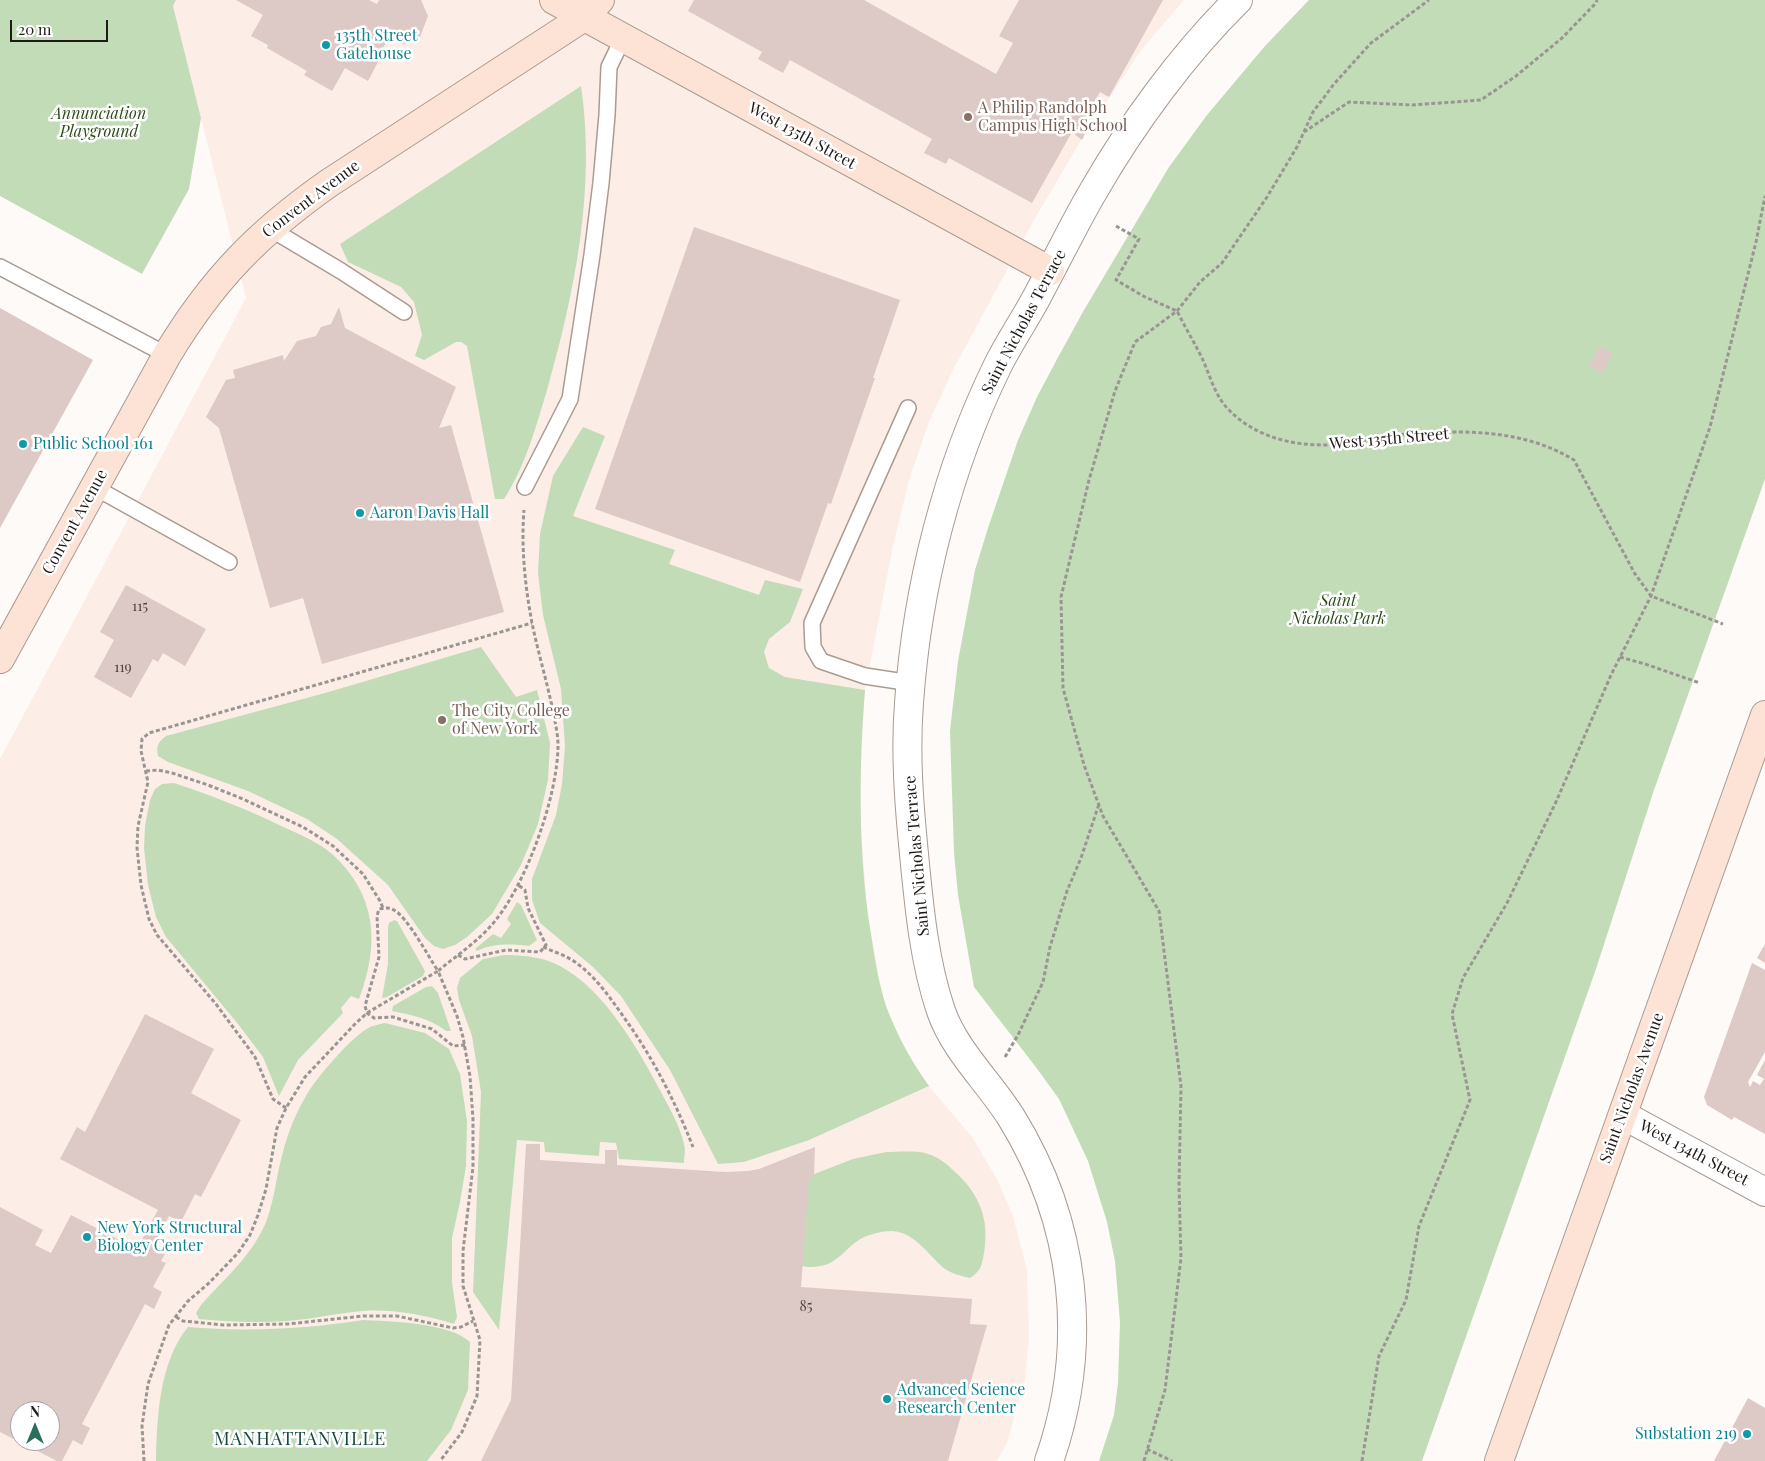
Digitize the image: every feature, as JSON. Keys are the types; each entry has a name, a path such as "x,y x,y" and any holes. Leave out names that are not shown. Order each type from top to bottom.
{"street":[{"name":"West 135th Street","path":"554,0 592,8 623,38 1050,271"},
{"name":"Saint Nicholas Terrace","path":"1049,1461 1061,1428 1072,1362 1072,1304 1064,1245 1047,1189 1027,1144 997,1095 959,1046 942,1015 929,969 908,799 909,704 918,618 936,534 961,452 998,366 1094,189 1135,126 1217,20 1238,0"},
{"name":"Convent Avenue","path":"2,653 167,355 184,327 219,280 241,255 269,228 296,206 592,8"},
{"name":"Saint Nicholas Avenue","path":"1499,1461 1765,715"},
{"name":"West 134th Street","path":"1623,1115 1765,1192"}],"lane":[{"path":"525,487 570,399 601,183 608,115 609,67 623,38"},
{"path":"269,228 341,271 404,312"},
{"path":"0,267 167,355"},
{"path":"908,408 812,623 813,647 821,662 865,676 911,683"},
{"path":"94,487 229,562"}],"path":[{"path":"1144,1461 1165,1390 1181,1258 1179,1186 1181,1086 1159,912 1103,816 1084,765 1064,688 1061,597 1115,391 1135,342 1177,311 1200,282 1222,263 1267,198 1297,147 1313,112 1334,84 1371,43 1429,0"},
{"path":"1304,132 1349,102 1412,105 1481,100 1516,76 1562,38 1598,0"},
{"path":"1362,1461 1379,1356 1406,1300 1419,1226 1470,1100 1452,1014 1463,978 1507,903 1552,810 1620,657 1651,596 1710,427 1756,242 1765,196"},
{"path":"1116,226 1139,239 1116,280 1145,297 1177,311"},
{"name":"West 135th Street","path":"1177,311 1201,356 1216,390 1229,410 1246,425 1266,434 1290,442 1315,446 1392,436 1484,433 1509,435 1538,442 1561,452 1574,460 1634,574 1651,596"},
{"path":"144,1461 142,1426 148,1384 169,1325 188,1302 209,1284 238,1253 250,1235 266,1189 277,1128 286,1108 305,1077 367,1013 438,971 472,945 495,921 526,870 542,823 553,782 558,745 548,686 532,623 522,535 525,487"},
{"path":"1651,596 1723,624"},
{"path":"286,1108 273,1099 255,1057 216,1004 157,936 152,926 141,885 137,848 138,826 148,782 141,751 142,739 149,733 532,623"},
{"path":"1620,657 1700,683"},
{"path":"146,771 158,770 172,773 208,785 303,827 333,846 362,874 383,908"},
{"path":"989,1086 1018,1035 1043,982 1050,948 1067,891 1081,858 1099,804"},
{"path":"458,954 465,959 506,950 540,952 546,945 528,908 525,890 518,885"},
{"path":"440,1461 462,1432 477,1396 480,1340 464,1286 463,1251 473,1167 473,1119 470,1076 465,1046 457,1016 438,971 403,918 394,910 386,907 380,909 377,916 380,957 365,1006 367,1013 374,1018 393,1017 432,1029 453,1046 465,1046"},
{"path":"543,948 573,960 591,975 612,999 644,1044 680,1114 693,1147"},
{"path":"176,1317 183,1321 224,1326 288,1324 363,1316 397,1316 453,1328 473,1320"},
{"path":"1147,1449 1172,1461"}],"shaded area":[{"name":"The City College of New York","path":"176,0 1184,0 1142,49 1083,137 1034,220 953,370 929,422 909,480 893,546 865,690 860,750 861,827 867,910 886,1006 899,1037 913,1063 929,1086 972,1137 997,1179 1013,1216 1027,1270 1029,1337 1025,1380 1007,1443 997,1461 0,1461 0,759 246,298 173,6"}],"green space":[{"name":"Annunciation Playground","path":"0,0 176,0 173,6 201,118 189,189 142,274 0,196"},
{"name":"Saint Nicholas Park","path":"1309,0 1765,0 1765,479 1654,790 1596,969 1422,1461 1099,1461 1114,1415 1118,1383 1120,1322 1115,1261 1107,1222 1088,1161 1059,1099 974,987 958,895 954,853 950,731 958,661 975,570 988,528 1018,440 1037,397 1056,361 1169,167 1207,115 1265,46"},
{"path":"581,86 586,162 584,201 574,277 557,353 534,432 524,460 511,487 504,499 495,499 467,346 461,342 456,342 424,360 415,356 422,335 414,302 401,287 348,262 340,244"},
{"path":"583,427 605,436 573,516 675,550 669,564 759,595 765,580 803,589 790,622 769,639 764,652 769,668 785,677 865,690 861,779 863,869 876,967 890,1017 905,1048 929,1086 809,1140 744,1162 718,1164 670,1070 621,996 593,967 540,923 532,900 532,879 556,815 562,784 565,746 561,689 543,615 538,573 540,534 553,476"},
{"path":"481,647 516,697 537,690 550,743 548,780 538,824 521,865 492,914 467,937 455,945 443,949 434,946 425,938 388,885 337,839 307,819 248,791 168,762 158,756 158,744 166,736 325,693"},
{"path":"174,783 239,807 319,845 331,853 346,869 358,885 366,903 370,921 370,959 359,999 351,996 341,1008 343,1013 298,1060 279,1096 263,1057 166,937 156,917 148,885 144,848 145,826 150,800 155,789 162,784"},
{"path":"517,902 521,905 537,940 529,946 502,945 477,951 475,949 493,934 501,938 511,924 507,919"},
{"path":"394,920 397,921 425,971 423,976 382,998 388,964 388,927 389,923"},
{"path":"504,955 533,957 547,960 560,966 592,990 606,1005 631,1040 652,1075 677,1124 685,1151 684,1163 619,1159 616,1143 600,1142 599,1156 545,1152 544,1142 517,1140 499,1330 473,1292 481,1092 472,1036 459,1000 457,988 460,978 483,959"},
{"path":"432,986 438,993 451,1031 446,1031 420,1018 392,1011 393,1006 426,987"},
{"path":"385,1023 425,1033 449,1049 460,1074 467,1121 466,1166 452,1238 452,1283 457,1317 454,1324 409,1313 386,1311 354,1312 276,1322 199,1319 196,1313 201,1305 253,1246 266,1222 287,1137 299,1109 311,1088 335,1058 354,1039 370,1027"},
{"path":"886,1152 919,1152 932,1155 963,1179 970,1188 981,1208 984,1218 985,1241 980,1267 977,1273 970,1278 957,1275 945,1269 915,1240 900,1232 892,1231 864,1237 834,1261 825,1265 809,1267 794,1265 804,1178 853,1159"},
{"path":"363,1320 404,1322 435,1327 461,1336 470,1342 468,1390 451,1430 427,1461 156,1461 157,1427 165,1373 178,1341 188,1327 276,1329"}],"building":[{"name":"135th Street Gatehouse","path":"236,0 369,0 377,4 379,0 421,0 428,16 420,37 412,42 402,44 388,39 368,81 345,68 332,91 304,75 307,71 267,48 268,45 251,36 263,15"},
{"name":"A Philip Randolph Campus High School","path":"694,0 864,0 996,74 1013,43 999,36 1019,0 1163,0 1109,97 1100,92 1080,127 1087,130 1082,140 1072,132 1032,203 949,158 946,164 924,153 932,139 790,60 783,73 758,59 762,52 688,11"},
{"path":"694,227 900,300 831,504 828,503 800,582 595,509"},
{"name":"Aaron Davis Hall","path":"339,307 345,328 456,387 439,428 451,425 504,612 322,664 303,598 270,608 219,428 206,417 226,380 235,378 233,370 283,355 284,361 297,341 316,336 321,327 331,324"},
{"name":"Public School 161","path":"0,308 93,360 0,528"},
{"path":"1599,347 1613,353 1602,373 1589,366"},
{"path":"126,585 206,629 185,666 163,653 158,662 153,659 131,698 94,677 114,640 100,632"},
{"path":"1765,944 1765,963 1757,958"},
{"path":"1752,963 1765,970 1765,1052 1748,1082 1750,1087 1753,1081 1760,1085 1764,1079 1757,1075 1765,1060 1765,1134 1734,1117 1732,1120 1707,1105 1704,1097"},
{"name":"New York Structural Biology Center","path":"145,1014 214,1049 191,1093 241,1120 201,1197 195,1194 181,1222 169,1216 154,1245 166,1252 161,1261 166,1263 153,1287 162,1292 154,1309 145,1304 82,1424 90,1428 82,1445 73,1440 62,1461 57,1461 37,1451 60,1451 60,1401 10,1401 10,1437 0,1432 0,1207 43,1230 35,1245 51,1253 71,1215 137,1249 158,1210 60,1159 77,1127 85,1132"},
{"path":"526,1144 540,1144 540,1160 605,1164 605,1150 617,1150 617,1165 725,1172 759,1169 815,1147 814,1178 809,1178 801,1287 972,1299 970,1324 987,1325 948,1461 481,1461 511,1400"},
{"name":"Substation 219","path":"1748,1398 1765,1408 1765,1461 1714,1461"}],"place":[{"name":"135th Street Gatehouse","path":"326,45"},
{"name":"A Philip Randolph Campus High School","path":"968,117"},
{"name":"Public School 161","path":"23,444"},
{"name":"Aaron Davis Hall","path":"360,513"},
{"name":"The City College of New York","path":"442,720"},
{"name":"New York Structural Biology Center","path":"87,1237"},
{"name":"Advanced Science Research Center","path":"887,1399"},
{"name":"Substation 219","path":"1747,1434"}],"district":[{"name":"MANHATTANVILLE","path":"300,1439"}]}
